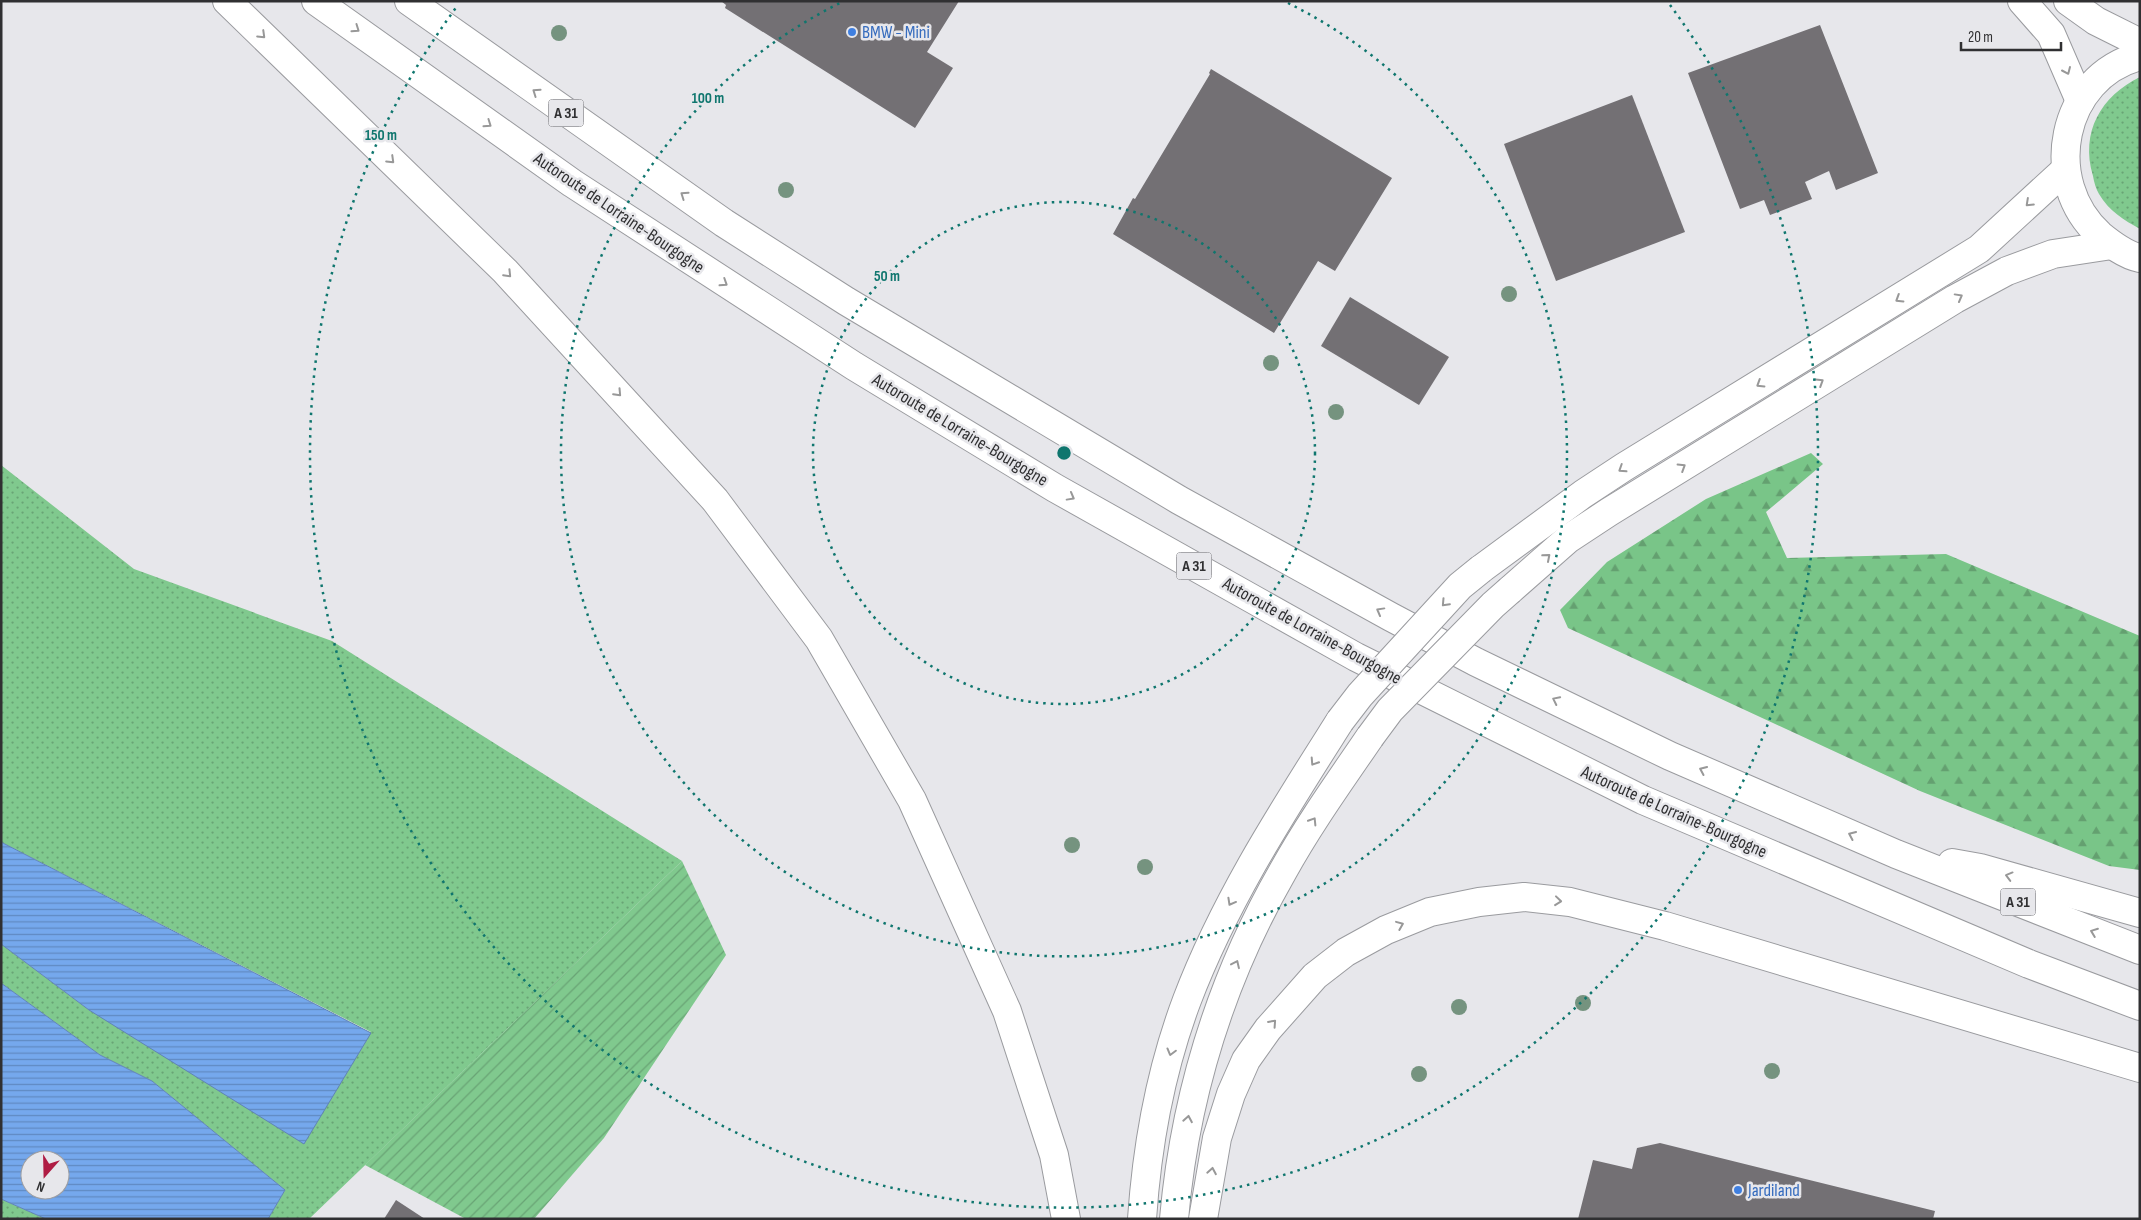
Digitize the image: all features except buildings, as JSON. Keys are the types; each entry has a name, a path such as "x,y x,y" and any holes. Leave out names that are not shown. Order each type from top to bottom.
{"main road":[{"path":"227,1 505,271 715,500 819,639 912,800 1007,1010 1054,1155 1066,1219"},
{"name":"Autoroute de Lorraine-Bourgogne","path":"316,1 572,183 854,366 1055,488 1356,657 1643,800 2029,964 2140,1006"},
{"name":"A 31","path":"409,1 724,223 966,374 1180,500 1390,617 1476,662 1670,756 1896,854 2140,950"},
{"path":"2022,1 2051,34 2080,101"},
{"path":"2068,1 2096,22 2140,43"},
{"path":"2140,56 2113,68 2095,83 2080,101 2070,123 2065,146 2065,170 2073,199 2089,225 2112,245 2140,258"},
{"path":"1142,1219 1144,1186 1160,1094 1186,1002 1205,955 1243,880 1286,805 1340,721 1360,696 1460,586 1481,569 1583,494 1624,467 1979,250 2065,170"},
{"path":"1174,1219 1177,1181 1192,1095 1230,978 1254,923 1313,819 1390,710 1493,605 1568,539 1609,512 1956,299 2007,271 2053,254 2112,245"},
{"path":"1896,854 1980,868 2140,913"},
{"path":"1203,1219 1218,1138 1231,1094 1246,1060 1268,1029 1315,976 1346,952 1386,930 1430,912 1478,902 1524,898 1570,902 1665,926 2140,1068"}],"green space":[{"path":"2140,77 2140,229 2112,210 2099,194 2090,160 2089,145 2097,117 2105,105 2114,94"},
{"path":"1811,453 1823,464 1766,512 1787,558 1946,554 2140,636 2140,870 2109,866 1920,791 1568,628 1560,610 1607,562 1706,499"},
{"path":"1,465 134,569 332,641 682,861 309,1219 268,1219 285,1190 152,1081 100,1055 1,983 1,944 89,1010 371,1032 1,842"},
{"path":"682,861 726,955 604,1138 534,1219 466,1219 365,1165"},
{"path":"1,1199 46,1219 1,1219"}],"water":[{"path":"1,842 371,1033 304,1144 89,1010 1,944"},
{"path":"1,983 100,1055 152,1081 285,1190 268,1219 46,1219 1,1199"}],"place":[{"name":"BMW - Mini","path":"852,32"},
{"name":"Jardiland","path":"1738,1190"}]}
